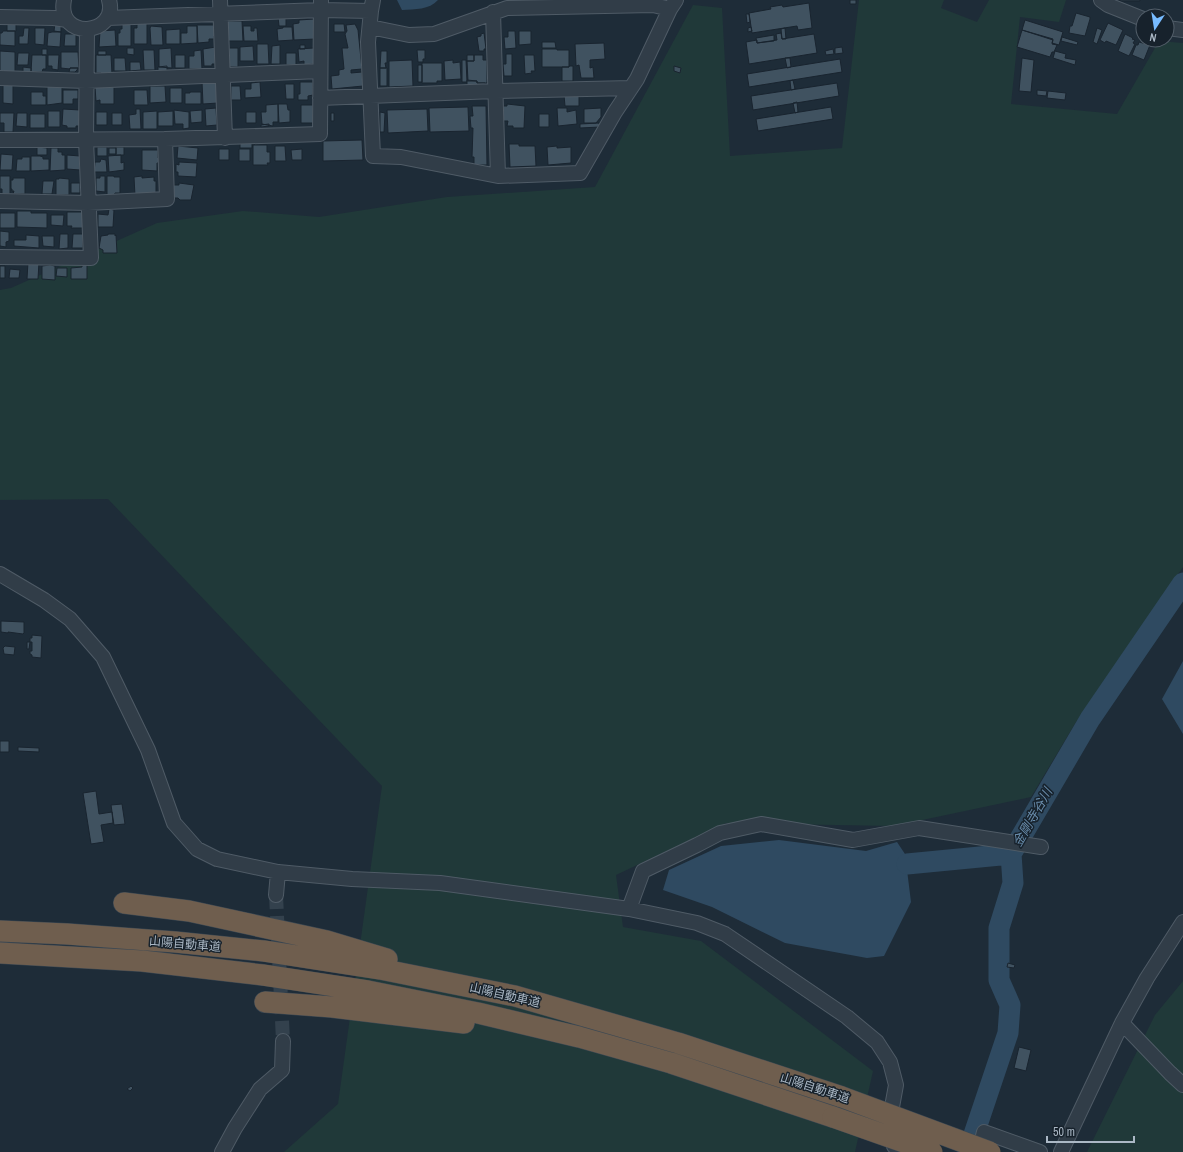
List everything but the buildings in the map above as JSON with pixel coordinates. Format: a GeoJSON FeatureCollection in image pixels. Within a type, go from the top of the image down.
{"type":"FeatureCollection","features":[{"type":"Feature","properties":{"kind":"highway"},"geometry":{"type":"LineString","coordinates":[[124,903],[189,911],[326,941],[515,996]]}},
{"type":"Feature","properties":{"kind":"highway","name":"山陽自動車道"},"geometry":{"type":"LineString","coordinates":[[0,930],[74,934],[264,951],[380,969],[515,996],[678,1043],[842,1097],[990,1152]]}},
{"type":"Feature","properties":{"kind":"highway","name":"山陽自動車道"},"geometry":{"type":"LineString","coordinates":[[0,953],[142,961],[263,975],[368,991],[486,1015],[671,1063],[932,1152]]}},
{"type":"Feature","properties":{"kind":"highway"},"geometry":{"type":"LineString","coordinates":[[265,1002],[332,1007],[501,1028],[590,1048],[671,1063]]}},
{"type":"Feature","properties":{"kind":"street"},"geometry":{"type":"LineString","coordinates":[[64,0],[64,13],[67,20],[72,25],[87,30],[102,24],[107,18],[110,11],[109,0]]}},
{"type":"Feature","properties":{"kind":"street"},"geometry":{"type":"LineString","coordinates":[[1101,0],[1108,5],[1135,16]]}},
{"type":"Feature","properties":{"kind":"street"},"geometry":{"type":"LineString","coordinates":[[107,18],[220,7],[372,5],[368,42],[373,156],[401,158],[498,176],[580,173],[615,112],[637,79],[673,4],[507,8],[434,34],[409,35],[370,26]]}},
{"type":"Feature","properties":{"kind":"street"},"geometry":{"type":"LineString","coordinates":[[0,140],[165,140],[320,134],[321,5]]}},
{"type":"Feature","properties":{"kind":"street"},"geometry":{"type":"LineString","coordinates":[[220,7],[225,138]]}},
{"type":"Feature","properties":{"kind":"street"},"geometry":{"type":"LineString","coordinates":[[493,12],[498,176]]}},
{"type":"Feature","properties":{"kind":"street"},"geometry":{"type":"LineString","coordinates":[[0,17],[54,18],[67,20]]}},
{"type":"Feature","properties":{"kind":"street"},"geometry":{"type":"LineString","coordinates":[[0,257],[91,258],[86,140],[87,30]]}},
{"type":"Feature","properties":{"kind":"street"},"geometry":{"type":"LineString","coordinates":[[0,78],[86,81],[320,71]]}},
{"type":"Feature","properties":{"kind":"street"},"geometry":{"type":"LineString","coordinates":[[320,98],[495,91],[631,88]]}},
{"type":"Feature","properties":{"kind":"street"},"geometry":{"type":"LineString","coordinates":[[0,201],[88,203],[167,199],[165,140]]}},
{"type":"Feature","properties":{"kind":"street"},"geometry":{"type":"LineString","coordinates":[[0,574],[44,600],[70,619],[102,657],[148,750],[174,823],[197,848],[216,859],[278,872],[352,879],[440,883],[629,909],[697,923],[725,934],[847,1017],[877,1042],[890,1062],[896,1085],[888,1129],[894,1146],[900,1152]]}},
{"type":"Feature","properties":{"kind":"street"},"geometry":{"type":"LineString","coordinates":[[629,909],[643,871],[720,833],[761,824],[853,840],[919,828],[1041,847]]}},
{"type":"Feature","properties":{"kind":"street"},"geometry":{"type":"LineString","coordinates":[[276,895],[278,872]]}},
{"type":"Feature","properties":{"kind":"street"},"geometry":{"type":"LineString","coordinates":[[1061,1152],[1122,1023],[1183,922]]}},
{"type":"Feature","properties":{"kind":"street"},"geometry":{"type":"LineString","coordinates":[[1122,1023],[1183,1085]]}},
{"type":"Feature","properties":{"kind":"street"},"geometry":{"type":"LineString","coordinates":[[222,1152],[234,1128],[260,1089],[282,1070],[283,1041]]}},
{"type":"Feature","properties":{"kind":"street"},"geometry":{"type":"LineString","coordinates":[[979,1152],[984,1132],[1040,1152]]}},
{"type":"Feature","properties":{"kind":"green space"},"geometry":{"type":"Polygon","coordinates":[[[859,0],[944,0],[941,8],[977,22],[989,0],[1066,0],[1059,22],[1020,17],[1011,104],[1117,114],[1155,48],[1175,48],[1175,42],[1183,43],[1183,567],[1076,722],[1031,797],[894,826],[726,823],[616,875],[623,927],[701,941],[873,1071],[855,1152],[284,1152],[338,1104],[382,786],[108,499],[0,500],[0,290],[11,288],[157,223],[243,211],[319,217],[447,197],[595,187],[693,5],[722,8],[730,156],[842,148],[859,0]]]}},
{"type":"Feature","properties":{"kind":"green space"},"geometry":{"type":"Polygon","coordinates":[[[1183,981],[1183,1152],[1087,1152],[1155,1015],[1183,981]]]}},
{"type":"Feature","properties":{"kind":"water"},"geometry":{"type":"Polygon","coordinates":[[[397,0],[438,0],[430,6],[402,10],[397,0]]]}},
{"type":"Feature","properties":{"kind":"water"},"geometry":{"type":"Polygon","coordinates":[[[1183,661],[1183,734],[1162,699],[1183,661]]]}},
{"type":"Feature","properties":{"kind":"water"},"geometry":{"type":"Polygon","coordinates":[[[779,840],[866,851],[897,842],[905,854],[911,902],[884,956],[867,958],[785,943],[712,907],[663,890],[669,870],[721,846],[779,840]]]}},
{"type":"Feature","properties":{"kind":"waterway","name":"金剛寺谷川"},"geometry":{"type":"LineString","coordinates":[[968,1152],[1008,1033],[1010,1005],[999,980],[999,928],[1013,883],[1011,854],[1090,719],[1183,583]]}},
{"type":"Feature","properties":{"kind":"waterway"},"geometry":{"type":"LineString","coordinates":[[907,864],[1011,854]]}},
{"type":"Feature","properties":{"kind":"tunnel"},"geometry":{"type":"LineString","coordinates":[[276,895],[283,1041]]}}]}
